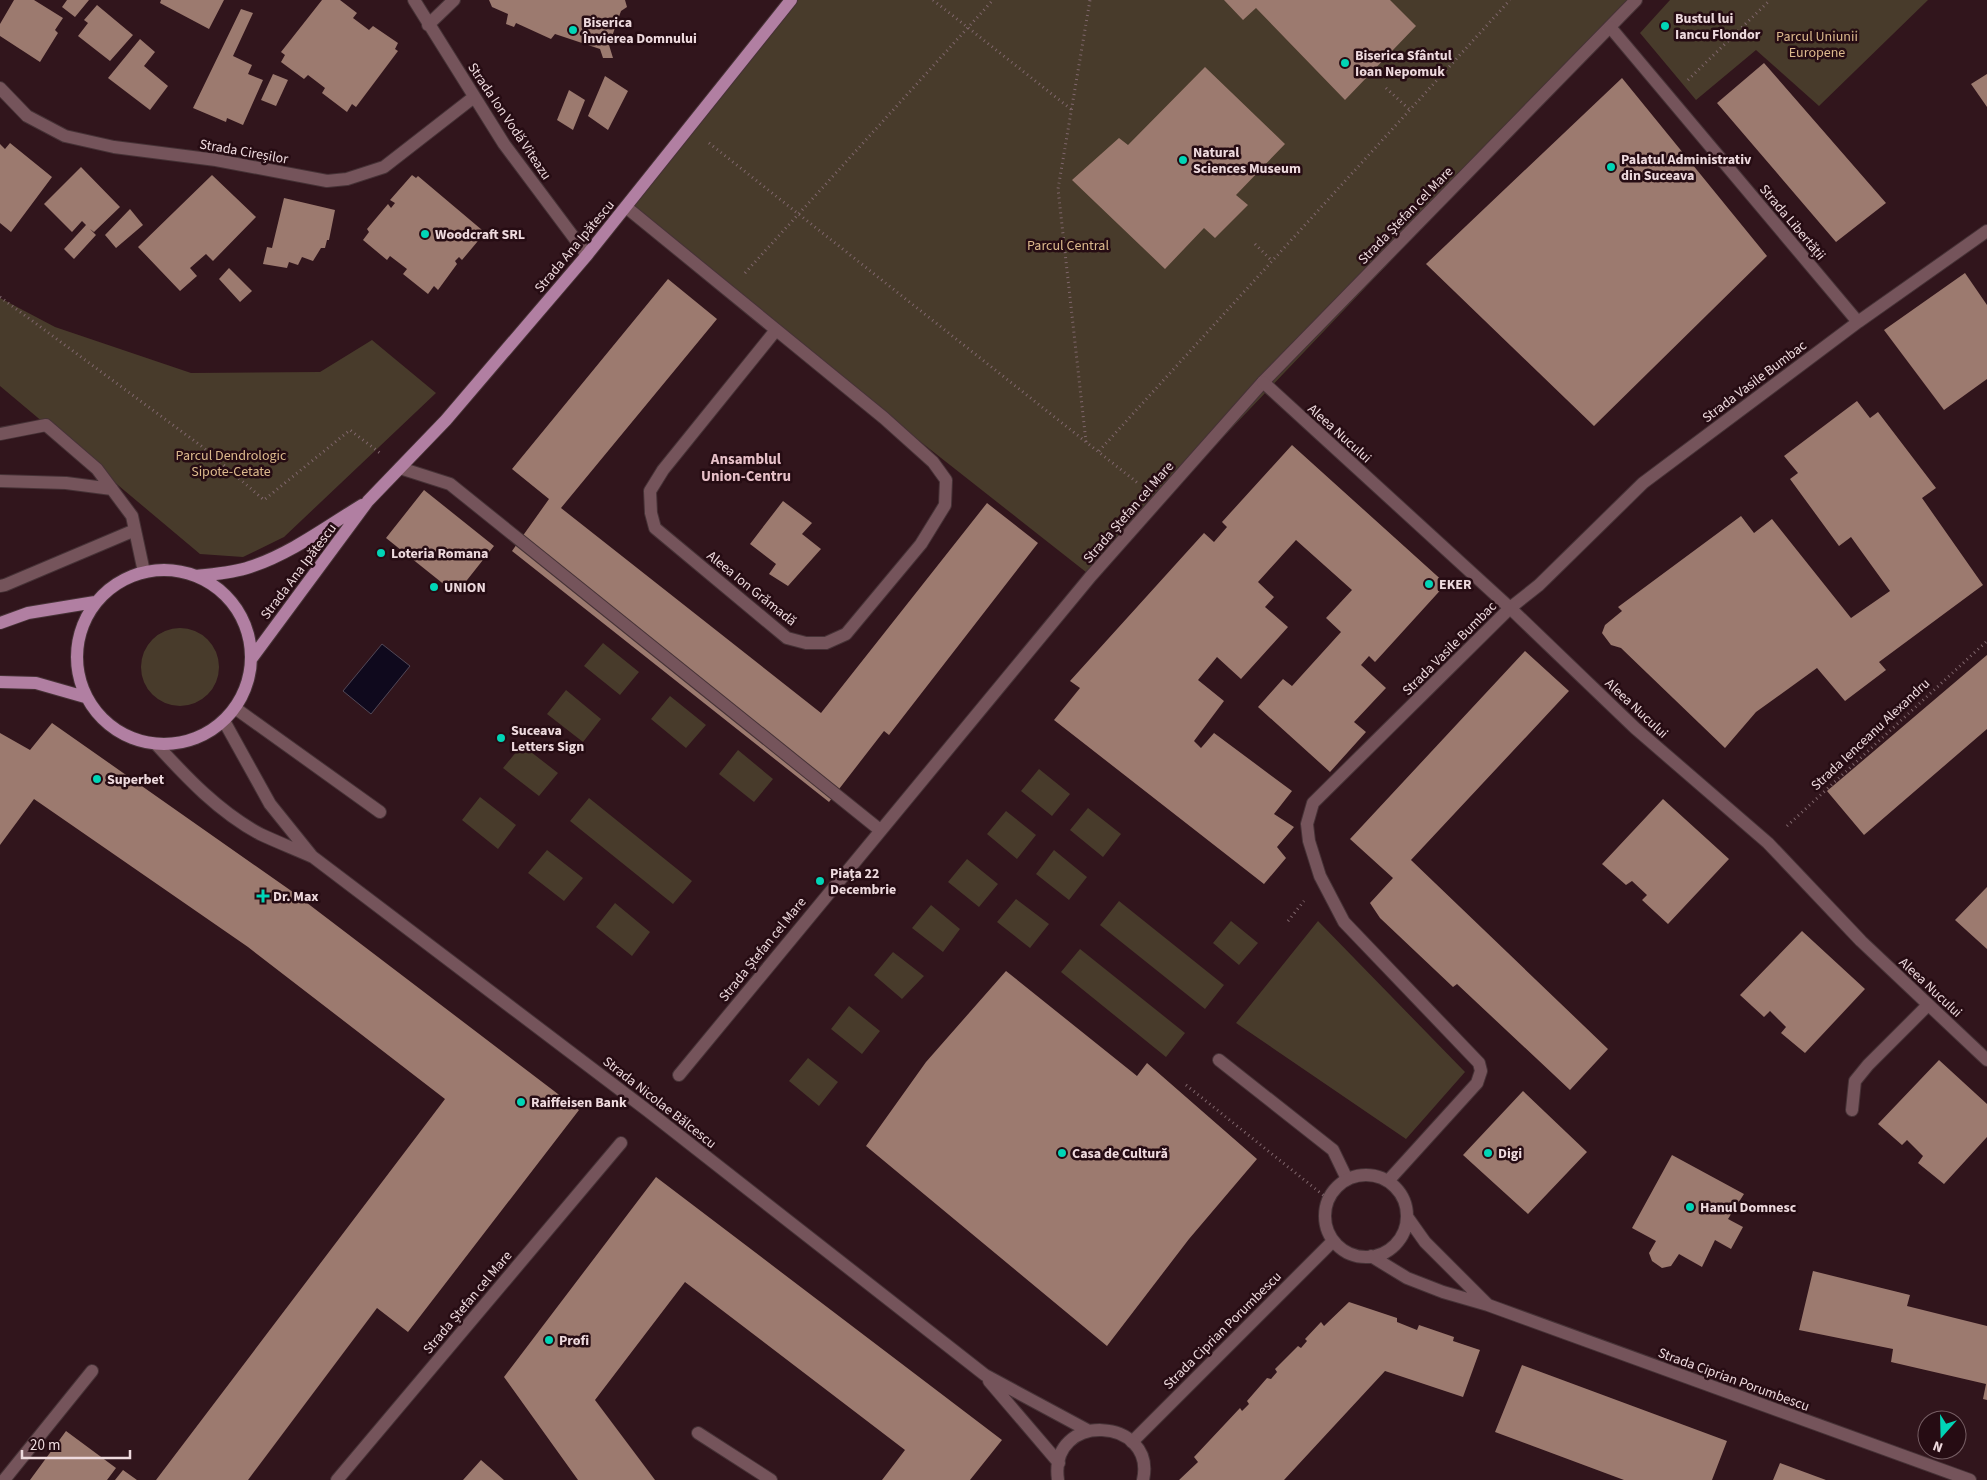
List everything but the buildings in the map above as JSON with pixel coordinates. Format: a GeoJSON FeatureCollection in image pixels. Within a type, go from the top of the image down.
{"type":"FeatureCollection","features":[{"type":"Feature","properties":{"kind":"main road","name":"Strada Ana Ipătescu"},"geometry":{"type":"LineString","coordinates":[[252,658],[368,501],[446,420],[587,255],[791,0]]}},
{"type":"Feature","properties":{"kind":"main road","name":"Strada Ana Ipătescu"},"geometry":{"type":"LineString","coordinates":[[196,576],[228,572],[266,561],[291,549],[368,501]]}},
{"type":"Feature","properties":{"kind":"main road"},"geometry":{"type":"LineString","coordinates":[[154,570],[175,570],[196,576],[219,589],[237,608],[248,632],[252,658],[250,676],[244,693],[224,721],[204,735],[181,743],[156,744],[135,740],[114,730],[98,715],[85,697],[77,674],[76,648],[82,624],[95,602],[111,586],[131,575],[154,570]]}},
{"type":"Feature","properties":{"kind":"main road"},"geometry":{"type":"LineString","coordinates":[[0,623],[28,613],[95,602]]}},
{"type":"Feature","properties":{"kind":"main road"},"geometry":{"type":"LineString","coordinates":[[0,682],[36,683],[85,697]]}},
{"type":"Feature","properties":{"kind":"street","name":"Strada Ion Vodă Viteazu"},"geometry":{"type":"LineString","coordinates":[[414,0],[504,144],[587,255]]}},
{"type":"Feature","properties":{"kind":"street"},"geometry":{"type":"LineString","coordinates":[[428,25],[454,0]]}},
{"type":"Feature","properties":{"kind":"street","name":"Strada Ștefan cel Mare"},"geometry":{"type":"LineString","coordinates":[[679,1075],[1053,621],[1263,382],[1636,0]]}},
{"type":"Feature","properties":{"kind":"street","name":"Strada Libertății"},"geometry":{"type":"LineString","coordinates":[[1610,27],[1858,322]]}},
{"type":"Feature","properties":{"kind":"street","name":"Strada Cireșilor"},"geometry":{"type":"LineString","coordinates":[[0,88],[27,116],[65,136],[114,147],[216,160],[327,181],[347,179],[384,167],[474,96]]}},
{"type":"Feature","properties":{"kind":"street","name":"Aleea Ion Grămadă"},"geometry":{"type":"LineString","coordinates":[[626,207],[729,290],[926,456],[933,462],[946,480],[945,505],[921,544],[846,634],[826,643],[806,643],[787,638],[655,528],[651,512],[650,491],[663,470],[776,330]]}},
{"type":"Feature","properties":{"kind":"street","name":"Strada Vasile Bumbac"},"geometry":{"type":"LineString","coordinates":[[1388,1181],[1477,1083],[1481,1071],[1479,1063],[1344,922],[1320,876],[1309,841],[1307,824],[1313,803],[1510,608],[1539,586],[1643,483],[1858,322],[1987,230]]}},
{"type":"Feature","properties":{"kind":"street","name":"Aleea Nucului"},"geometry":{"type":"LineString","coordinates":[[1263,382],[1510,608],[1634,728],[1768,843],[1861,941],[1987,1060]]}},
{"type":"Feature","properties":{"kind":"street"},"geometry":{"type":"LineString","coordinates":[[0,434],[46,425],[97,470],[132,516],[144,572]]}},
{"type":"Feature","properties":{"kind":"street"},"geometry":{"type":"LineString","coordinates":[[400,468],[450,484],[880,830]]}},
{"type":"Feature","properties":{"kind":"street"},"geometry":{"type":"LineString","coordinates":[[0,481],[66,483],[112,489]]}},
{"type":"Feature","properties":{"kind":"street"},"geometry":{"type":"LineString","coordinates":[[0,586],[135,530]]}},
{"type":"Feature","properties":{"kind":"street"},"geometry":{"type":"LineString","coordinates":[[235,708],[380,812]]}},
{"type":"Feature","properties":{"kind":"street","name":"Strada Nicolae Bălcescu"},"geometry":{"type":"LineString","coordinates":[[224,721],[270,804],[313,856],[648,1111],[985,1375],[1089,1430]]}},
{"type":"Feature","properties":{"kind":"street","name":"Strada Nicolae Bălcescu"},"geometry":{"type":"LineString","coordinates":[[156,744],[190,782],[225,811],[259,833],[313,856]]}},
{"type":"Feature","properties":{"kind":"street"},"geometry":{"type":"LineString","coordinates":[[1852,1110],[1855,1081],[1868,1065],[1928,1005]]}},
{"type":"Feature","properties":{"kind":"street"},"geometry":{"type":"LineString","coordinates":[[1219,1060],[1333,1150],[1347,1179]]}},
{"type":"Feature","properties":{"kind":"street","name":"Strada Ștefan cel Mare"},"geometry":{"type":"LineString","coordinates":[[337,1480],[620,1143]]}},
{"type":"Feature","properties":{"kind":"street"},"geometry":{"type":"LineString","coordinates":[[1361,1174],[1375,1175],[1388,1181],[1406,1203],[1408,1218],[1404,1232],[1396,1244],[1385,1253],[1357,1256],[1344,1250],[1333,1241],[1326,1227],[1324,1213],[1328,1199],[1336,1188],[1347,1179],[1361,1174]]}},
{"type":"Feature","properties":{"kind":"street","name":"Strada Ciprian Porumbescu"},"geometry":{"type":"LineString","coordinates":[[1408,1218],[1425,1242],[1488,1306]]}},
{"type":"Feature","properties":{"kind":"street","name":"Strada Ciprian Porumbescu"},"geometry":{"type":"LineString","coordinates":[[1132,1442],[1333,1241]]}},
{"type":"Feature","properties":{"kind":"street","name":"Strada Ciprian Porumbescu"},"geometry":{"type":"LineString","coordinates":[[1371,1256],[1407,1278],[1443,1292],[1488,1306],[1970,1480]]}},
{"type":"Feature","properties":{"kind":"street"},"geometry":{"type":"LineString","coordinates":[[4,1480],[92,1371]]}},
{"type":"Feature","properties":{"kind":"street","name":"Strada Nicolae Bălcescu"},"geometry":{"type":"LineString","coordinates":[[985,1375],[1059,1463]]}},
{"type":"Feature","properties":{"kind":"street"},"geometry":{"type":"LineString","coordinates":[[1058,1480],[1062,1452],[1069,1442],[1089,1430],[1100,1428],[1112,1430],[1132,1442],[1144,1463],[1143,1480]]}},
{"type":"Feature","properties":{"kind":"street"},"geometry":{"type":"LineString","coordinates":[[698,1433],[771,1480]]}},
{"type":"Feature","properties":{"kind":"path"},"geometry":{"type":"LineString","coordinates":[[933,0],[1072,110]]}},
{"type":"Feature","properties":{"kind":"path"},"geometry":{"type":"LineString","coordinates":[[729,290],[993,0]]}},
{"type":"Feature","properties":{"kind":"path"},"geometry":{"type":"LineString","coordinates":[[1086,442],[1058,189],[1090,0]]}},
{"type":"Feature","properties":{"kind":"path"},"geometry":{"type":"LineString","coordinates":[[1098,451],[1510,0]]}},
{"type":"Feature","properties":{"kind":"path"},"geometry":{"type":"LineString","coordinates":[[1670,98],[1770,0]]}},
{"type":"Feature","properties":{"kind":"path"},"geometry":{"type":"LineString","coordinates":[[1386,88],[1410,110]]}},
{"type":"Feature","properties":{"kind":"path"},"geometry":{"type":"LineString","coordinates":[[689,127],[1159,499]]}},
{"type":"Feature","properties":{"kind":"path"},"geometry":{"type":"LineString","coordinates":[[1255,244],[1272,261]]}},
{"type":"Feature","properties":{"kind":"path"},"geometry":{"type":"LineString","coordinates":[[0,298],[204,448],[264,500],[350,430],[400,468]]}},
{"type":"Feature","properties":{"kind":"path","name":"Strada Ienceanu Alexandru"},"geometry":{"type":"LineString","coordinates":[[1768,843],[1987,641]]}},
{"type":"Feature","properties":{"kind":"path"},"geometry":{"type":"LineString","coordinates":[[1186,1086],[1328,1199]]}},
{"type":"Feature","properties":{"kind":"green space","name":"Parcul Central"},"geometry":{"type":"Polygon","coordinates":[[[791,0],[1639,0],[1091,576],[729,291],[626,207],[791,0]]]}},
{"type":"Feature","properties":{"kind":"green space","name":"Parcul Uniunii Europene"},"geometry":{"type":"Polygon","coordinates":[[[1670,0],[1928,0],[1819,106],[1756,50],[1696,100],[1640,33],[1670,0]]]}},
{"type":"Feature","properties":{"kind":"green space","name":"Parcul Dendrologic Sipote-Cetate"},"geometry":{"type":"Polygon","coordinates":[[[0,298],[55,327],[191,373],[320,372],[372,340],[436,393],[284,537],[243,557],[200,554],[0,386],[0,298]]]}},
{"type":"Feature","properties":{"kind":"green space"},"geometry":{"type":"Polygon","coordinates":[[[180,628],[195,631],[208,639],[216,652],[219,667],[216,682],[208,695],[195,703],[180,706],[165,703],[152,695],[144,682],[141,667],[144,652],[152,639],[165,631],[180,628]]]}},
{"type":"Feature","properties":{"kind":"green space"},"geometry":{"type":"Polygon","coordinates":[[[603,643],[639,672],[620,695],[584,666],[603,643]]]}},
{"type":"Feature","properties":{"kind":"green space"},"geometry":{"type":"Polygon","coordinates":[[[566,690],[601,719],[583,742],[547,714],[566,690]]]}},
{"type":"Feature","properties":{"kind":"green space"},"geometry":{"type":"Polygon","coordinates":[[[670,696],[706,725],[686,748],[651,719],[670,696]]]}},
{"type":"Feature","properties":{"kind":"green space"},"geometry":{"type":"Polygon","coordinates":[[[522,745],[558,773],[539,796],[503,768],[522,745]]]}},
{"type":"Feature","properties":{"kind":"green space"},"geometry":{"type":"Polygon","coordinates":[[[738,750],[773,779],[754,802],[719,774],[738,750]]]}},
{"type":"Feature","properties":{"kind":"green space"},"geometry":{"type":"Polygon","coordinates":[[[1039,769],[1070,794],[1052,816],[1021,791],[1039,769]]]}},
{"type":"Feature","properties":{"kind":"green space"},"geometry":{"type":"Polygon","coordinates":[[[480,797],[516,825],[498,849],[462,820],[480,797]]]}},
{"type":"Feature","properties":{"kind":"green space"},"geometry":{"type":"Polygon","coordinates":[[[589,798],[692,881],[673,904],[570,821],[589,798]]]}},
{"type":"Feature","properties":{"kind":"green space"},"geometry":{"type":"Polygon","coordinates":[[[1088,808],[1121,834],[1103,857],[1070,830],[1088,808]]]}},
{"type":"Feature","properties":{"kind":"green space"},"geometry":{"type":"Polygon","coordinates":[[[1006,811],[1036,835],[1017,859],[987,834],[1006,811]]]}},
{"type":"Feature","properties":{"kind":"green space"},"geometry":{"type":"Polygon","coordinates":[[[547,850],[583,878],[564,901],[528,873],[547,850]]]}},
{"type":"Feature","properties":{"kind":"green space"},"geometry":{"type":"Polygon","coordinates":[[[1054,850],[1087,877],[1069,900],[1036,874],[1054,850]]]}},
{"type":"Feature","properties":{"kind":"green space"},"geometry":{"type":"Polygon","coordinates":[[[967,859],[998,884],[979,907],[948,882],[967,859]]]}},
{"type":"Feature","properties":{"kind":"green space"},"geometry":{"type":"Polygon","coordinates":[[[1016,899],[1049,924],[1030,948],[997,922],[1016,899]]]}},
{"type":"Feature","properties":{"kind":"green space"},"geometry":{"type":"Polygon","coordinates":[[[1119,901],[1224,985],[1205,1009],[1100,925],[1119,901]]]}},
{"type":"Feature","properties":{"kind":"green space"},"geometry":{"type":"Polygon","coordinates":[[[615,903],[650,932],[632,956],[596,927],[615,903]]]}},
{"type":"Feature","properties":{"kind":"green space"},"geometry":{"type":"Polygon","coordinates":[[[931,905],[960,929],[943,952],[912,928],[931,905]]]}},
{"type":"Feature","properties":{"kind":"green space"},"geometry":{"type":"Polygon","coordinates":[[[1231,921],[1258,943],[1239,965],[1213,943],[1231,921]]]}},
{"type":"Feature","properties":{"kind":"green space"},"geometry":{"type":"Polygon","coordinates":[[[1318,921],[1465,1072],[1406,1139],[1236,1023],[1318,921]]]}},
{"type":"Feature","properties":{"kind":"green space"},"geometry":{"type":"Polygon","coordinates":[[[1080,949],[1185,1033],[1166,1057],[1061,972],[1080,949]]]}},
{"type":"Feature","properties":{"kind":"green space"},"geometry":{"type":"Polygon","coordinates":[[[893,952],[924,976],[902,999],[874,975],[893,952]]]}},
{"type":"Feature","properties":{"kind":"green space"},"geometry":{"type":"Polygon","coordinates":[[[849,1006],[880,1031],[862,1054],[831,1029],[849,1006]]]}},
{"type":"Feature","properties":{"kind":"green space"},"geometry":{"type":"Polygon","coordinates":[[[808,1058],[838,1082],[819,1106],[789,1081],[808,1058]]]}},
{"type":"Feature","properties":{"kind":"shaded area"},"geometry":{"type":"Polygon","coordinates":[[[382,644],[410,666],[371,714],[343,691],[382,644]]]}},
{"type":"Feature","properties":{"kind":"place","name":"Bustul lui Iancu Flondor"},"geometry":{"type":"Point","coordinates":[1665,26]}},
{"type":"Feature","properties":{"kind":"place","name":"Biserica Învierea Domnului"},"geometry":{"type":"Point","coordinates":[573,30]}},
{"type":"Feature","properties":{"kind":"place","name":"Biserica Sfântul Ioan Nepomuk"},"geometry":{"type":"Point","coordinates":[1345,63]}},
{"type":"Feature","properties":{"kind":"place","name":"Natural Sciences Museum"},"geometry":{"type":"Point","coordinates":[1183,160]}},
{"type":"Feature","properties":{"kind":"place","name":"Palatul Administrativ din Suceava"},"geometry":{"type":"Point","coordinates":[1611,167]}},
{"type":"Feature","properties":{"kind":"place","name":"Woodcraft SRL"},"geometry":{"type":"Point","coordinates":[425,234]}},
{"type":"Feature","properties":{"kind":"place","name":"Loteria Romana"},"geometry":{"type":"Point","coordinates":[381,553]}},
{"type":"Feature","properties":{"kind":"place","name":"EKER"},"geometry":{"type":"Point","coordinates":[1429,584]}},
{"type":"Feature","properties":{"kind":"place","name":"UNION"},"geometry":{"type":"Point","coordinates":[434,587]}},
{"type":"Feature","properties":{"kind":"place","name":"Suceava Letters Sign"},"geometry":{"type":"Point","coordinates":[501,738]}},
{"type":"Feature","properties":{"kind":"place","name":"Superbet"},"geometry":{"type":"Point","coordinates":[97,779]}},
{"type":"Feature","properties":{"kind":"place","name":"Piața 22 Decembrie"},"geometry":{"type":"Point","coordinates":[820,881]}},
{"type":"Feature","properties":{"kind":"place","name":"Dr. Max"},"geometry":{"type":"Point","coordinates":[263,896]}},
{"type":"Feature","properties":{"kind":"place","name":"Raiffeisen Bank"},"geometry":{"type":"Point","coordinates":[521,1102]}},
{"type":"Feature","properties":{"kind":"place","name":"Casa de Cultură"},"geometry":{"type":"Point","coordinates":[1062,1153]}},
{"type":"Feature","properties":{"kind":"place","name":"Digi"},"geometry":{"type":"Point","coordinates":[1488,1153]}},
{"type":"Feature","properties":{"kind":"place","name":"Hanul Domnesc"},"geometry":{"type":"Point","coordinates":[1690,1207]}},
{"type":"Feature","properties":{"kind":"place","name":"Profi"},"geometry":{"type":"Point","coordinates":[549,1340]}},
{"type":"Feature","properties":{"kind":"district","name":"Ansamblul Union-Centru"},"geometry":{"type":"Point","coordinates":[746,468]}}]}
